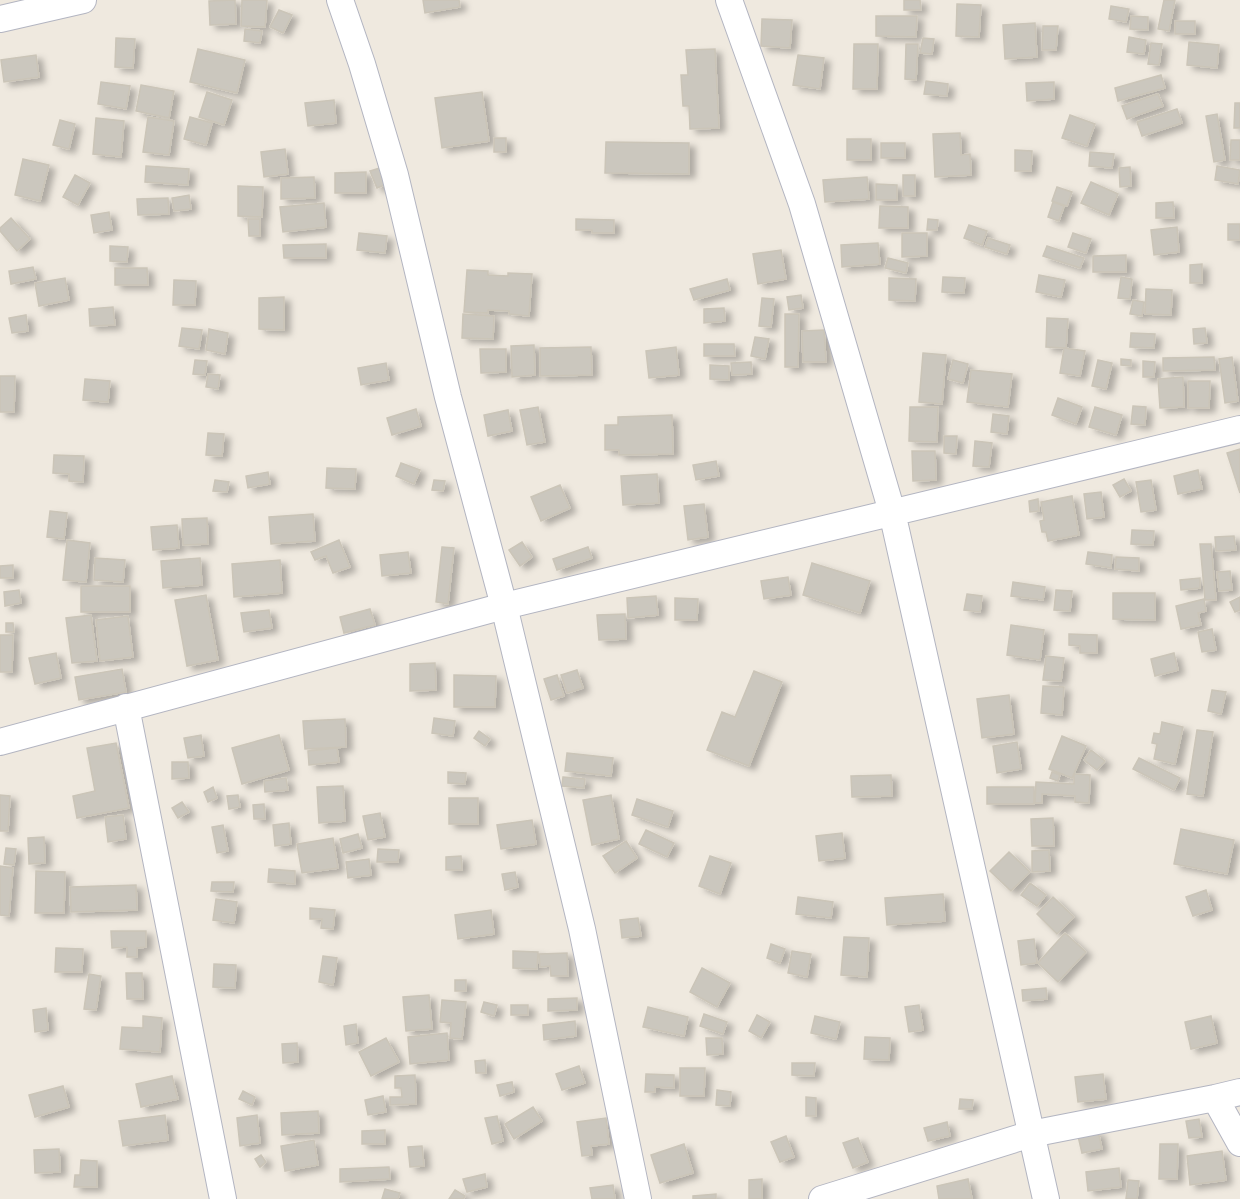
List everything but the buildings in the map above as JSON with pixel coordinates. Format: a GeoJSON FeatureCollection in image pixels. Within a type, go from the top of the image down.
{"type":"FeatureCollection","features":[{"type":"Feature","properties":{"kind":"street"},"geometry":{"type":"LineString","coordinates":[[0,19],[83,0]]}},
{"type":"Feature","properties":{"kind":"street"},"geometry":{"type":"LineString","coordinates":[[340,0],[395,175],[448,397],[504,606],[582,929],[638,1199]]}},
{"type":"Feature","properties":{"kind":"street"},"geometry":{"type":"LineString","coordinates":[[729,0],[802,204],[892,512],[1046,1199]]}},
{"type":"Feature","properties":{"kind":"street"},"geometry":{"type":"LineString","coordinates":[[0,742],[504,606],[1240,429]]}},
{"type":"Feature","properties":{"kind":"street"},"geometry":{"type":"LineString","coordinates":[[126,707],[223,1199]]}},
{"type":"Feature","properties":{"kind":"street"},"geometry":{"type":"LineString","coordinates":[[822,1199],[1031,1134],[1240,1092]]}},
{"type":"Feature","properties":{"kind":"street"},"geometry":{"type":"LineString","coordinates":[[1215,1098],[1240,1143]]}}]}
